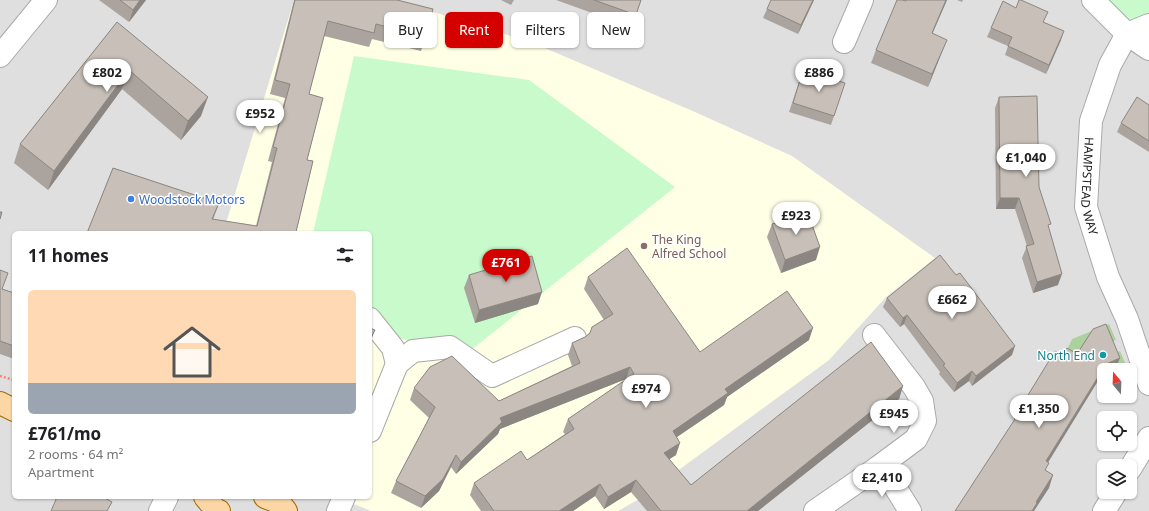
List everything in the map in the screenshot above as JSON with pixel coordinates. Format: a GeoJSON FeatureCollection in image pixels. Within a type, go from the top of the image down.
{"type":"FeatureCollection","features":[{"type":"Feature","properties":{"kind":"main road"},"geometry":{"type":"LineString","coordinates":[[0,403],[12,409]]}},
{"type":"Feature","properties":{"kind":"main road"},"geometry":{"type":"LineString","coordinates":[[207,499],[216,510],[219,511]]}},
{"type":"Feature","properties":{"kind":"main road"},"geometry":{"type":"LineString","coordinates":[[270,499],[280,503],[286,511]]}},
{"type":"Feature","properties":{"kind":"street"},"geometry":{"type":"LineString","coordinates":[[0,56],[46,0]]}},
{"type":"Feature","properties":{"kind":"street"},"geometry":{"type":"LineString","coordinates":[[844,42],[862,0]]}},
{"type":"Feature","properties":{"kind":"street"},"geometry":{"type":"LineString","coordinates":[[1093,0],[1127,34],[1149,49]]}},
{"type":"Feature","properties":{"kind":"street"},"geometry":{"type":"LineString","coordinates":[[1127,34],[1149,25]]}},
{"type":"Feature","properties":{"kind":"street","name":"HAMPSTEAD WAY"},"geometry":{"type":"LineString","coordinates":[[1127,34],[1110,65],[1091,121],[1086,207],[1108,276],[1127,319],[1149,384]]}},
{"type":"Feature","properties":{"kind":"street"},"geometry":{"type":"LineString","coordinates":[[372,322],[392,348],[397,364]]}},
{"type":"Feature","properties":{"kind":"street"},"geometry":{"type":"LineString","coordinates":[[815,511],[916,439],[925,421],[922,401],[914,387],[874,335]]}},
{"type":"Feature","properties":{"kind":"street"},"geometry":{"type":"LineString","coordinates":[[372,426],[397,364],[414,351],[450,347],[492,376],[575,338]]}},
{"type":"Feature","properties":{"kind":"street"},"geometry":{"type":"LineString","coordinates":[[1136,459],[1149,438]]}},
{"type":"Feature","properties":{"kind":"street"},"geometry":{"type":"LineString","coordinates":[[877,468],[892,482],[910,511]]}},
{"type":"Feature","properties":{"kind":"street"},"geometry":{"type":"LineString","coordinates":[[160,511],[166,499]]}},
{"type":"Feature","properties":{"kind":"street"},"geometry":{"type":"LineString","coordinates":[[338,511],[343,499]]}},
{"type":"Feature","properties":{"kind":"street"},"geometry":{"type":"LineString","coordinates":[[1104,511],[1112,499]]}},
{"type":"Feature","properties":{"kind":"path"},"geometry":{"type":"LineString","coordinates":[[0,376],[12,379]]}},
{"type":"Feature","properties":{"kind":"shaded area"},"geometry":{"type":"Polygon","coordinates":[[[0,0],[1093,0],[1149,25],[1149,511],[0,511],[0,0]]]}},
{"type":"Feature","properties":{"kind":"shaded area","name":"The King Alfred School"},"geometry":{"type":"Polygon","coordinates":[[[294,0],[395,0],[434,12],[384,12],[384,48],[437,48],[437,13],[445,16],[445,48],[503,48],[503,34],[511,36],[511,48],[545,48],[695,112],[792,156],[935,258],[886,297],[829,360],[639,499],[618,511],[371,511],[341,499],[372,499],[372,231],[224,231],[294,0]]]}},
{"type":"Feature","properties":{"kind":"green space"},"geometry":{"type":"Polygon","coordinates":[[[1093,0],[1149,0],[1149,25],[1127,34],[1093,0]]]}},
{"type":"Feature","properties":{"kind":"green space"},"geometry":{"type":"Polygon","coordinates":[[[354,56],[529,80],[675,187],[465,355],[372,330],[372,231],[313,231],[354,56]]]}},
{"type":"Feature","properties":{"kind":"green space"},"geometry":{"type":"Polygon","coordinates":[[[1109,324],[1116,340],[1104,345],[1101,337],[1103,363],[1097,363],[1097,375],[1065,354],[1072,339],[1109,324]]]}},
{"type":"Feature","properties":{"kind":"green space"},"geometry":{"type":"Polygon","coordinates":[[[1120,351],[1125,363],[1111,363],[1108,356],[1120,351]]]}},
{"type":"Feature","properties":{"kind":"building"},"geometry":{"type":"Polygon","coordinates":[[[120,0],[140,0],[133,10],[120,0]]]}},
{"type":"Feature","properties":{"kind":"building"},"geometry":{"type":"Polygon","coordinates":[[[295,0],[397,0],[433,9],[432,12],[384,12],[384,26],[376,24],[374,33],[328,21],[309,94],[323,98],[307,160],[313,161],[296,231],[88,231],[113,168],[219,203],[212,219],[257,226],[277,148],[273,147],[290,84],[275,80],[295,0]]]}},
{"type":"Feature","properties":{"kind":"building"},"geometry":{"type":"Polygon","coordinates":[[[594,0],[641,0],[637,12],[628,12],[594,0]]]}},
{"type":"Feature","properties":{"kind":"building"},"geometry":{"type":"Polygon","coordinates":[[[771,0],[813,0],[801,25],[767,9],[771,0]]]}},
{"type":"Feature","properties":{"kind":"building"},"geometry":{"type":"Polygon","coordinates":[[[897,0],[946,0],[932,33],[947,40],[932,74],[876,50],[897,0]]]}},
{"type":"Feature","properties":{"kind":"building"},"geometry":{"type":"Polygon","coordinates":[[[1019,0],[1048,12],[1043,22],[1064,31],[1049,65],[1008,46],[1012,37],[991,28],[1003,1],[1016,8],[1019,0]]]}},
{"type":"Feature","properties":{"kind":"building"},"geometry":{"type":"Polygon","coordinates":[[[117,22],[208,97],[188,121],[129,70],[54,171],[20,144],[117,22]]]}},
{"type":"Feature","properties":{"kind":"building"},"geometry":{"type":"Polygon","coordinates":[[[803,70],[845,83],[834,116],[793,103],[803,70]]]}},
{"type":"Feature","properties":{"kind":"building"},"geometry":{"type":"Polygon","coordinates":[[[1037,96],[1039,187],[1051,224],[1048,225],[1062,274],[1037,282],[1026,246],[1034,244],[1019,198],[1000,198],[999,97],[1037,96]]]}},
{"type":"Feature","properties":{"kind":"building"},"geometry":{"type":"Polygon","coordinates":[[[1137,97],[1149,105],[1149,141],[1121,123],[1137,97]]]}},
{"type":"Feature","properties":{"kind":"building"},"geometry":{"type":"Polygon","coordinates":[[[807,211],[820,247],[785,260],[772,224],[807,211]]]}},
{"type":"Feature","properties":{"kind":"building"},"geometry":{"type":"Polygon","coordinates":[[[627,248],[700,352],[787,291],[813,328],[725,389],[728,393],[673,431],[680,443],[664,453],[691,485],[871,342],[903,386],[747,511],[661,511],[636,480],[608,497],[600,484],[559,511],[494,511],[474,483],[521,451],[527,460],[574,429],[568,419],[634,374],[630,367],[500,418],[502,422],[461,462],[456,455],[443,479],[425,496],[396,481],[435,407],[414,388],[430,367],[452,356],[499,401],[580,363],[572,343],[585,337],[590,333],[592,327],[613,314],[588,277],[627,248]]]}},
{"type":"Feature","properties":{"kind":"building"},"geometry":{"type":"Polygon","coordinates":[[[940,255],[956,275],[960,273],[1015,346],[976,376],[972,371],[957,383],[943,365],[945,364],[907,315],[903,318],[887,298],[940,255]]]}},
{"type":"Feature","properties":{"kind":"building"},"geometry":{"type":"Polygon","coordinates":[[[532,256],[542,292],[479,310],[469,275],[532,256]]]}},
{"type":"Feature","properties":{"kind":"building"},"geometry":{"type":"Polygon","coordinates":[[[0,270],[8,273],[2,289],[12,292],[12,345],[0,341],[0,270]]]}},
{"type":"Feature","properties":{"kind":"building"},"geometry":{"type":"Polygon","coordinates":[[[1106,324],[1120,358],[1108,363],[1097,363],[1097,379],[1046,461],[1049,463],[1045,470],[1053,475],[1032,511],[955,511],[1015,419],[1014,418],[1055,351],[1062,355],[1067,348],[1077,354],[1093,329],[1106,324]]]}},
{"type":"Feature","properties":{"kind":"building"},"geometry":{"type":"Polygon","coordinates":[[[56,499],[107,499],[112,502],[107,511],[51,511],[56,499]]]}},
{"type":"Feature","properties":{"kind":"place","name":"Woodstock Motors"},"geometry":{"type":"Point","coordinates":[131,199]}},
{"type":"Feature","properties":{"kind":"place","name":"The King Alfred School"},"geometry":{"type":"Point","coordinates":[644,246]}},
{"type":"Feature","properties":{"kind":"place","name":"North End"},"geometry":{"type":"Point","coordinates":[1103,355]}}]}
